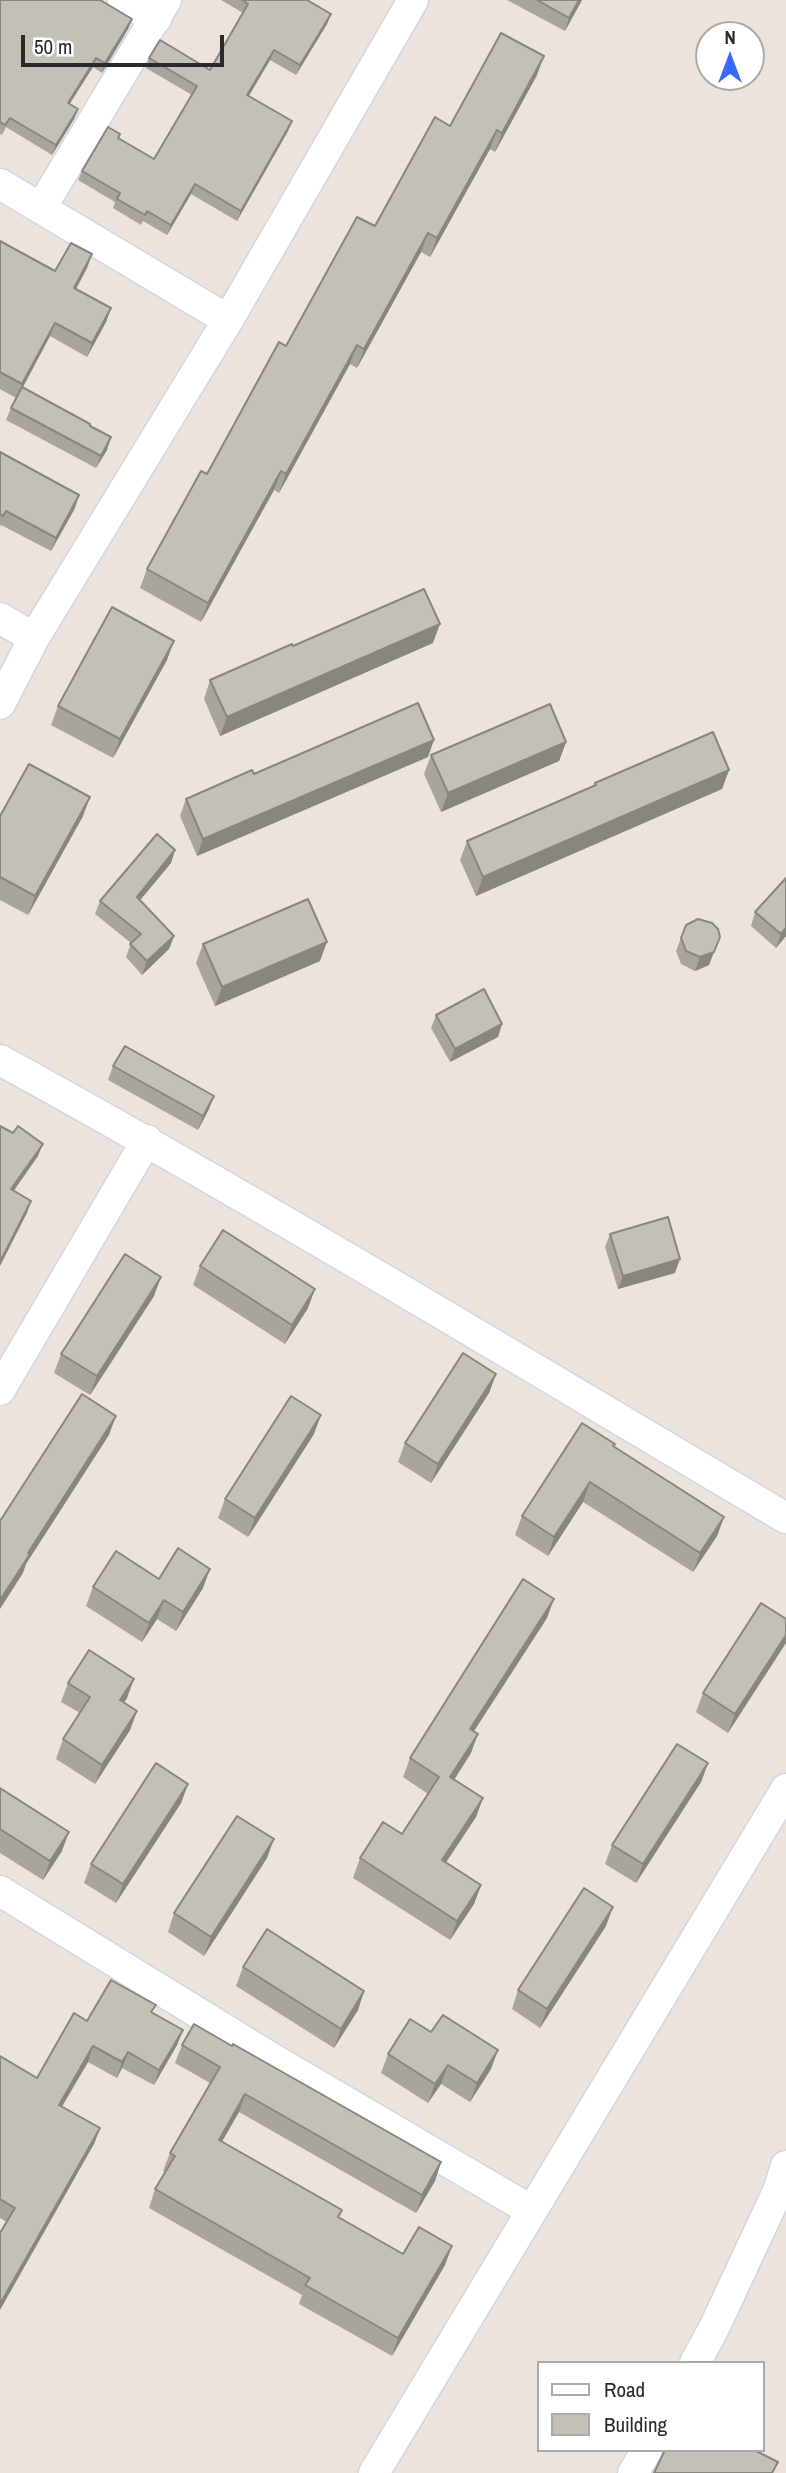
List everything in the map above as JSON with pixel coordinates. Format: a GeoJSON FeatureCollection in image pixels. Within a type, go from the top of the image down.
{"type":"FeatureCollection","features":[{"type":"Feature","properties":{"kind":"street"},"geometry":{"type":"LineString","coordinates":[[41,208],[161,10],[123,0]]}},
{"type":"Feature","properties":{"kind":"street"},"geometry":{"type":"LineString","coordinates":[[0,704],[34,638],[228,320],[413,0]]}},
{"type":"Feature","properties":{"kind":"street"},"geometry":{"type":"LineString","coordinates":[[0,184],[228,320]]}},
{"type":"Feature","properties":{"kind":"street"},"geometry":{"type":"LineString","coordinates":[[0,618],[34,638]]}},
{"type":"Feature","properties":{"kind":"street"},"geometry":{"type":"LineString","coordinates":[[0,1060],[147,1140],[353,1259],[786,1518]]}},
{"type":"Feature","properties":{"kind":"street"},"geometry":{"type":"LineString","coordinates":[[0,1390],[147,1140]]}},
{"type":"Feature","properties":{"kind":"street"},"geometry":{"type":"LineString","coordinates":[[374,2473],[786,1789]]}},
{"type":"Feature","properties":{"kind":"street"},"geometry":{"type":"LineString","coordinates":[[0,1891],[273,2059],[532,2211]]}},
{"type":"Feature","properties":{"kind":"street"},"geometry":{"type":"LineString","coordinates":[[696,2361],[778,2191],[786,2166]]}},
{"type":"Feature","properties":{"kind":"street"},"geometry":{"type":"LineString","coordinates":[[633,2473],[646,2452]]}},
{"type":"Feature","properties":{"kind":"building"},"geometry":{"type":"Polygon","coordinates":[[[0,0],[100,0],[132,19],[105,63],[96,58],[68,103],[78,109],[56,145],[10,118],[5,125],[0,122],[0,0]]]}},
{"type":"Feature","properties":{"kind":"building"},"geometry":{"type":"Polygon","coordinates":[[[242,0],[307,0],[331,14],[300,65],[274,50],[247,95],[292,121],[241,211],[195,184],[171,225],[147,211],[145,215],[117,199],[120,193],[82,171],[108,127],[120,134],[118,138],[154,159],[197,86],[149,58],[160,40],[210,70],[248,4],[242,0]]]}},
{"type":"Feature","properties":{"kind":"building"},"geometry":{"type":"Polygon","coordinates":[[[537,0],[579,0],[569,18],[537,0]]]}},
{"type":"Feature","properties":{"kind":"building"},"geometry":{"type":"Polygon","coordinates":[[[501,33],[544,56],[502,133],[497,130],[437,238],[428,233],[364,349],[357,345],[286,474],[281,471],[208,603],[147,569],[201,471],[207,474],[279,342],[286,346],[357,217],[375,226],[435,117],[450,126],[501,33]]]}},
{"type":"Feature","properties":{"kind":"building"},"geometry":{"type":"Polygon","coordinates":[[[0,241],[55,271],[71,243],[92,254],[74,288],[111,308],[92,343],[55,323],[22,384],[0,372],[0,241]]]}},
{"type":"Feature","properties":{"kind":"building"},"geometry":{"type":"Polygon","coordinates":[[[22,387],[111,437],[101,456],[11,408],[22,387]]]}},
{"type":"Feature","properties":{"kind":"building"},"geometry":{"type":"Polygon","coordinates":[[[0,452],[79,495],[56,538],[6,511],[3,516],[0,514],[0,452]]]}},
{"type":"Feature","properties":{"kind":"building"},"geometry":{"type":"Polygon","coordinates":[[[424,589],[440,624],[227,717],[210,680],[424,589]]]}},
{"type":"Feature","properties":{"kind":"building"},"geometry":{"type":"Polygon","coordinates":[[[112,607],[174,641],[120,739],[58,706],[112,607]]]}},
{"type":"Feature","properties":{"kind":"building"},"geometry":{"type":"Polygon","coordinates":[[[418,703],[434,740],[203,839],[186,799],[252,770],[254,774],[418,703]]]}},
{"type":"Feature","properties":{"kind":"building"},"geometry":{"type":"Polygon","coordinates":[[[550,704],[566,742],[448,793],[431,755],[550,704]]]}},
{"type":"Feature","properties":{"kind":"building"},"geometry":{"type":"Polygon","coordinates":[[[713,732],[729,770],[483,877],[467,841],[713,732]]]}},
{"type":"Feature","properties":{"kind":"building"},"geometry":{"type":"Polygon","coordinates":[[[29,764],[90,797],[35,896],[0,877],[0,816],[29,764]]]}},
{"type":"Feature","properties":{"kind":"building"},"geometry":{"type":"Polygon","coordinates":[[[157,834],[175,850],[137,897],[174,936],[147,961],[130,944],[141,934],[100,901],[157,834]]]}},
{"type":"Feature","properties":{"kind":"building"},"geometry":{"type":"Polygon","coordinates":[[[786,878],[786,928],[781,934],[755,912],[786,878]]]}},
{"type":"Feature","properties":{"kind":"building"},"geometry":{"type":"Polygon","coordinates":[[[308,899],[327,942],[222,987],[203,944],[308,899]]]}},
{"type":"Feature","properties":{"kind":"building"},"geometry":{"type":"Polygon","coordinates":[[[698,919],[712,923],[718,929],[720,937],[714,952],[700,957],[686,951],[681,938],[686,925],[698,919]]]}},
{"type":"Feature","properties":{"kind":"building"},"geometry":{"type":"Polygon","coordinates":[[[484,989],[502,1024],[455,1049],[436,1015],[484,989]]]}},
{"type":"Feature","properties":{"kind":"building"},"geometry":{"type":"Polygon","coordinates":[[[125,1046],[214,1096],[203,1116],[113,1066],[125,1046]]]}},
{"type":"Feature","properties":{"kind":"building"},"geometry":{"type":"Polygon","coordinates":[[[0,1126],[13,1133],[18,1126],[43,1144],[11,1189],[31,1201],[0,1262],[0,1126]]]}},
{"type":"Feature","properties":{"kind":"building"},"geometry":{"type":"Polygon","coordinates":[[[668,1217],[680,1259],[623,1276],[610,1234],[668,1217]]]}},
{"type":"Feature","properties":{"kind":"building"},"geometry":{"type":"Polygon","coordinates":[[[223,1230],[315,1289],[292,1325],[200,1266],[223,1230]]]}},
{"type":"Feature","properties":{"kind":"building"},"geometry":{"type":"Polygon","coordinates":[[[125,1254],[161,1277],[97,1376],[61,1354],[125,1254]]]}},
{"type":"Feature","properties":{"kind":"building"},"geometry":{"type":"Polygon","coordinates":[[[463,1353],[496,1374],[438,1464],[405,1443],[463,1353]]]}},
{"type":"Feature","properties":{"kind":"building"},"geometry":{"type":"Polygon","coordinates":[[[82,1394],[116,1416],[0,1600],[0,1521],[82,1394]]]}},
{"type":"Feature","properties":{"kind":"building"},"geometry":{"type":"Polygon","coordinates":[[[291,1396],[321,1415],[255,1518],[225,1499],[291,1396]]]}},
{"type":"Feature","properties":{"kind":"building"},"geometry":{"type":"Polygon","coordinates":[[[582,1423],[724,1517],[700,1553],[590,1482],[554,1537],[522,1516],[582,1423]]]}},
{"type":"Feature","properties":{"kind":"building"},"geometry":{"type":"Polygon","coordinates":[[[178,1548],[210,1569],[183,1612],[164,1600],[149,1623],[93,1587],[116,1551],[159,1579],[178,1548]]]}},
{"type":"Feature","properties":{"kind":"building"},"geometry":{"type":"Polygon","coordinates":[[[523,1579],[554,1599],[470,1729],[478,1734],[450,1777],[483,1798],[442,1860],[481,1885],[457,1921],[360,1858],[383,1822],[402,1834],[439,1777],[410,1758],[523,1579]]]}},
{"type":"Feature","properties":{"kind":"building"},"geometry":{"type":"Polygon","coordinates":[[[761,1603],[786,1619],[786,1635],[735,1714],[703,1693],[761,1603]]]}},
{"type":"Feature","properties":{"kind":"building"},"geometry":{"type":"Polygon","coordinates":[[[89,1650],[134,1679],[120,1700],[137,1711],[102,1765],[63,1739],[90,1697],[68,1683],[89,1650]]]}},
{"type":"Feature","properties":{"kind":"building"},"geometry":{"type":"Polygon","coordinates":[[[677,1744],[708,1763],[643,1864],[612,1845],[677,1744]]]}},
{"type":"Feature","properties":{"kind":"building"},"geometry":{"type":"Polygon","coordinates":[[[156,1763],[188,1784],[123,1884],[91,1864],[156,1763]]]}},
{"type":"Feature","properties":{"kind":"building"},"geometry":{"type":"Polygon","coordinates":[[[0,1788],[69,1832],[50,1861],[0,1829],[0,1788]]]}},
{"type":"Feature","properties":{"kind":"building"},"geometry":{"type":"Polygon","coordinates":[[[237,1816],[274,1839],[211,1937],[174,1913],[237,1816]]]}},
{"type":"Feature","properties":{"kind":"building"},"geometry":{"type":"Polygon","coordinates":[[[584,1888],[613,1907],[547,2009],[518,1990],[584,1888]]]}},
{"type":"Feature","properties":{"kind":"building"},"geometry":{"type":"Polygon","coordinates":[[[267,1929],[364,1991],[341,2029],[243,1967],[267,1929]]]}},
{"type":"Feature","properties":{"kind":"building"},"geometry":{"type":"Polygon","coordinates":[[[111,1980],[156,2005],[151,2012],[183,2030],[159,2070],[128,2052],[122,2062],[93,2046],[59,2105],[100,2128],[0,2304],[0,2233],[15,2208],[0,2199],[0,2056],[37,2078],[74,2013],[87,2021],[111,1980]]]}},
{"type":"Feature","properties":{"kind":"building"},"geometry":{"type":"Polygon","coordinates":[[[443,2015],[498,2050],[477,2083],[448,2065],[435,2084],[388,2054],[410,2019],[431,2032],[443,2015]]]}},
{"type":"Feature","properties":{"kind":"building"},"geometry":{"type":"Polygon","coordinates":[[[194,2024],[441,2162],[422,2195],[245,2094],[219,2140],[342,2210],[338,2217],[403,2254],[419,2227],[452,2246],[398,2338],[305,2285],[310,2278],[155,2189],[175,2156],[170,2153],[220,2067],[182,2045],[194,2024]]]}},
{"type":"Feature","properties":{"kind":"building"},"geometry":{"type":"Polygon","coordinates":[[[664,2452],[758,2452],[778,2462],[772,2473],[654,2473],[664,2452]]]}}]}
